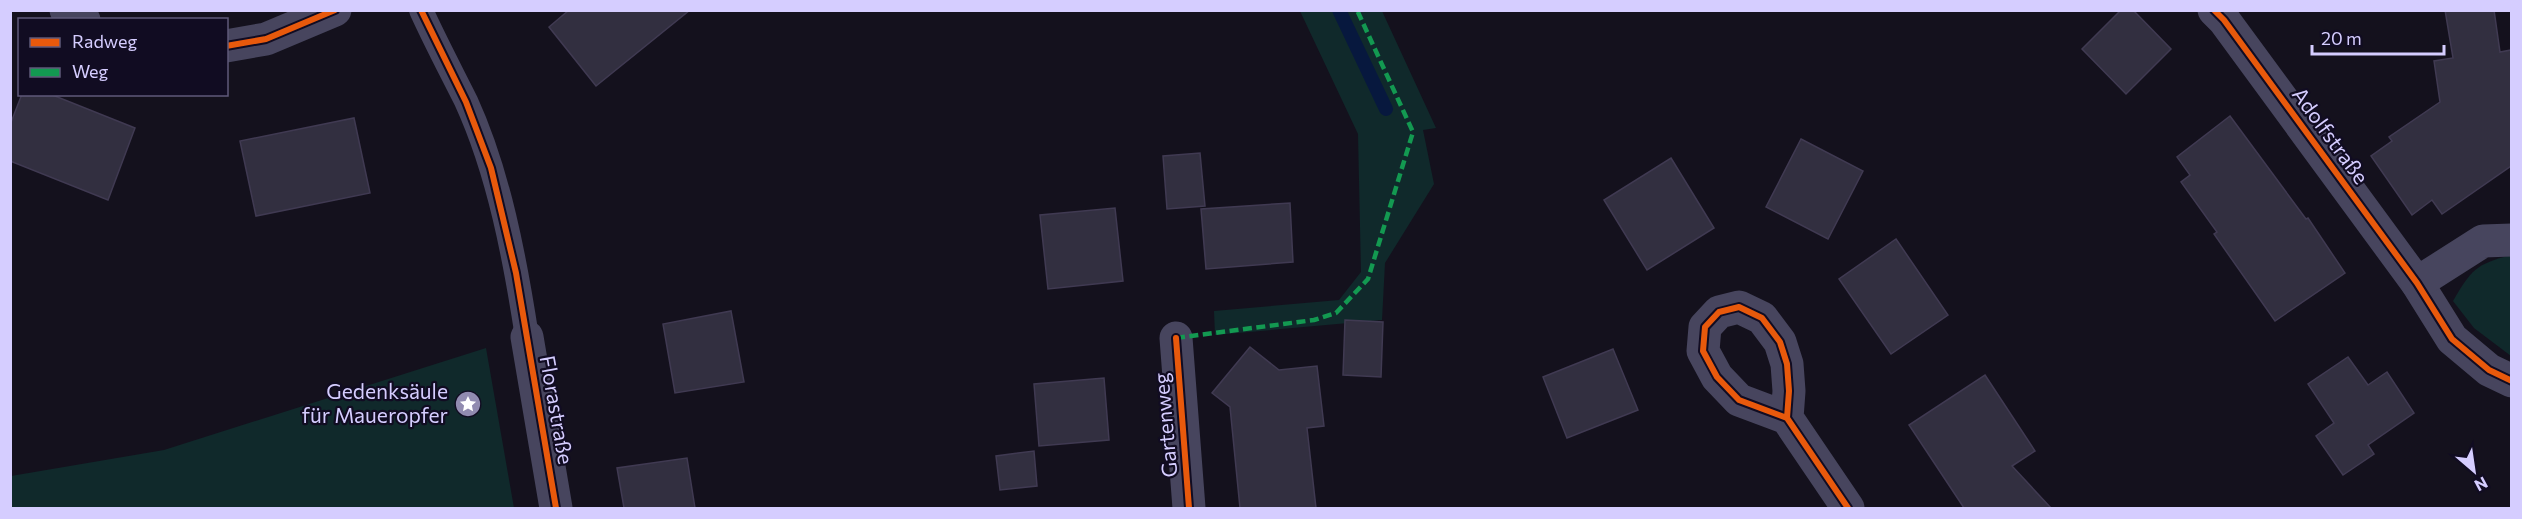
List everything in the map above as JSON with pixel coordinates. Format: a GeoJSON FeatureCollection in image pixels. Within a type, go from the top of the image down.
{"type":"FeatureCollection","features":[{"type":"Feature","properties":{"kind":"street"},"geometry":{"type":"LineString","coordinates":[[66,10],[80,18]]}},
{"type":"Feature","properties":{"kind":"street"},"geometry":{"type":"LineString","coordinates":[[228,46],[266,39],[335,10]]}},
{"type":"Feature","properties":{"kind":"street","name":"Adolfstraße"},"geometry":{"type":"LineString","coordinates":[[2214,10],[2224,20],[2417,283],[2452,339],[2489,370],[2511,381]]}},
{"type":"Feature","properties":{"kind":"street"},"geometry":{"type":"LineString","coordinates":[[2417,283],[2483,241],[2511,240]]}},
{"type":"Feature","properties":{"kind":"street","name":"Florastraße"},"geometry":{"type":"LineString","coordinates":[[526,327],[556,508]]}},
{"type":"Feature","properties":{"kind":"street","name":"Gartenweg"},"geometry":{"type":"LineString","coordinates":[[1176,338],[1189,508]]}},
{"type":"Feature","properties":{"kind":"street"},"geometry":{"type":"LineString","coordinates":[[1787,418],[1848,508]]}},
{"type":"Feature","properties":{"kind":"lane"},"geometry":{"type":"LineString","coordinates":[[421,10],[466,102],[491,168],[516,273],[526,327]]}},
{"type":"Feature","properties":{"kind":"green space"},"geometry":{"type":"Polygon","coordinates":[[[1300,11],[1382,11],[1436,128],[1423,130],[1434,184],[1385,263],[1382,320],[1215,335],[1214,311],[1339,300],[1361,272],[1358,134],[1300,11]]]}},
{"type":"Feature","properties":{"kind":"green space"},"geometry":{"type":"Polygon","coordinates":[[[2511,255],[2511,356],[2474,328],[2453,301],[2470,275],[2482,265],[2511,255]]]}},
{"type":"Feature","properties":{"kind":"green space"},"geometry":{"type":"Polygon","coordinates":[[[486,348],[514,508],[11,508],[11,476],[164,450],[486,348]]]}},
{"type":"Feature","properties":{"kind":"building"},"geometry":{"type":"Polygon","coordinates":[[[569,10],[690,10],[596,86],[549,27],[569,10]]]}},
{"type":"Feature","properties":{"kind":"building"},"geometry":{"type":"Polygon","coordinates":[[[2121,10],[2133,10],[2171,49],[2126,94],[2082,49],[2121,10]]]}},
{"type":"Feature","properties":{"kind":"building"},"geometry":{"type":"Polygon","coordinates":[[[2445,10],[2494,10],[2500,52],[2511,50],[2511,166],[2442,214],[2432,200],[2412,215],[2371,156],[2392,141],[2389,137],[2440,102],[2434,61],[2453,58],[2445,10]]]}},
{"type":"Feature","properties":{"kind":"building"},"geometry":{"type":"Polygon","coordinates":[[[21,96],[55,96],[135,128],[108,200],[10,161],[10,125],[21,96]]]}},
{"type":"Feature","properties":{"kind":"building"},"geometry":{"type":"Polygon","coordinates":[[[2230,116],[2306,219],[2308,218],[2345,273],[2275,321],[2214,234],[2217,232],[2181,182],[2190,175],[2177,157],[2230,116]]]}},
{"type":"Feature","properties":{"kind":"building"},"geometry":{"type":"Polygon","coordinates":[[[354,118],[370,193],[256,216],[240,141],[354,118]]]}},
{"type":"Feature","properties":{"kind":"building"},"geometry":{"type":"Polygon","coordinates":[[[1801,139],[1863,171],[1828,239],[1766,207],[1801,139]]]}},
{"type":"Feature","properties":{"kind":"building"},"geometry":{"type":"Polygon","coordinates":[[[1200,153],[1205,206],[1167,209],[1163,156],[1200,153]]]}},
{"type":"Feature","properties":{"kind":"building"},"geometry":{"type":"Polygon","coordinates":[[[1671,158],[1714,228],[1647,270],[1604,200],[1671,158]]]}},
{"type":"Feature","properties":{"kind":"building"},"geometry":{"type":"Polygon","coordinates":[[[1290,203],[1293,262],[1206,269],[1201,209],[1290,203]]]}},
{"type":"Feature","properties":{"kind":"building"},"geometry":{"type":"Polygon","coordinates":[[[1115,208],[1123,281],[1048,289],[1040,215],[1115,208]]]}},
{"type":"Feature","properties":{"kind":"building"},"geometry":{"type":"Polygon","coordinates":[[[1896,239],[1948,315],[1891,354],[1839,279],[1896,239]]]}},
{"type":"Feature","properties":{"kind":"building"},"geometry":{"type":"Polygon","coordinates":[[[731,311],[744,382],[675,393],[663,324],[731,311]]]}},
{"type":"Feature","properties":{"kind":"building"},"geometry":{"type":"Polygon","coordinates":[[[1345,320],[1383,322],[1381,377],[1343,375],[1345,320]]]}},
{"type":"Feature","properties":{"kind":"building"},"geometry":{"type":"Polygon","coordinates":[[[1250,347],[1279,370],[1317,366],[1324,426],[1307,428],[1316,508],[1240,508],[1230,407],[1212,393],[1250,347]]]}},
{"type":"Feature","properties":{"kind":"building"},"geometry":{"type":"Polygon","coordinates":[[[1613,349],[1638,410],[1567,438],[1543,377],[1613,349]]]}},
{"type":"Feature","properties":{"kind":"building"},"geometry":{"type":"Polygon","coordinates":[[[2348,357],[2368,385],[2387,372],[2414,413],[2368,445],[2374,454],[2343,475],[2316,436],[2334,423],[2308,384],[2348,357]]]}},
{"type":"Feature","properties":{"kind":"building"},"geometry":{"type":"Polygon","coordinates":[[[1985,375],[2035,451],[2012,466],[2051,508],[1964,508],[1909,425],[1985,375]]]}},
{"type":"Feature","properties":{"kind":"building"},"geometry":{"type":"Polygon","coordinates":[[[1104,378],[1109,440],[1039,446],[1034,384],[1104,378]]]}},
{"type":"Feature","properties":{"kind":"building"},"geometry":{"type":"Polygon","coordinates":[[[1034,451],[1037,486],[1000,490],[996,456],[1034,451]]]}},
{"type":"Feature","properties":{"kind":"building"},"geometry":{"type":"Polygon","coordinates":[[[687,458],[695,508],[624,508],[617,468],[687,458]]]}},
{"type":"Feature","properties":{"kind":"waterway"},"geometry":{"type":"LineString","coordinates":[[1339,10],[1386,109]]}},
{"type":"Feature","properties":{"kind":"marked path"},"geometry":{"type":"LineString","coordinates":[[1176,338],[1314,320],[1336,313],[1368,279],[1413,132],[1357,10]]}},
{"type":"Feature","properties":{"kind":"cycle path"},"geometry":{"type":"LineString","coordinates":[[228,46],[266,39],[335,10]]}},
{"type":"Feature","properties":{"kind":"cycle path"},"geometry":{"type":"LineString","coordinates":[[421,10],[466,102],[491,168],[516,273],[556,508]]}},
{"type":"Feature","properties":{"kind":"cycle path"},"geometry":{"type":"LineString","coordinates":[[2214,10],[2224,20],[2417,283],[2452,339],[2489,370],[2512,381]]}},
{"type":"Feature","properties":{"kind":"cycle path"},"geometry":{"type":"LineString","coordinates":[[1787,418],[1789,391],[1787,364],[1780,342],[1762,318],[1739,307],[1719,312],[1705,327],[1703,351],[1717,377],[1739,400],[1787,418],[1848,508]]}},
{"type":"Feature","properties":{"kind":"cycle path"},"geometry":{"type":"LineString","coordinates":[[1176,338],[1189,508]]}},
{"type":"Feature","properties":{"kind":"place","name":"Gedenksäule für Maueropfer"},"geometry":{"type":"Point","coordinates":[468,404]}}]}
